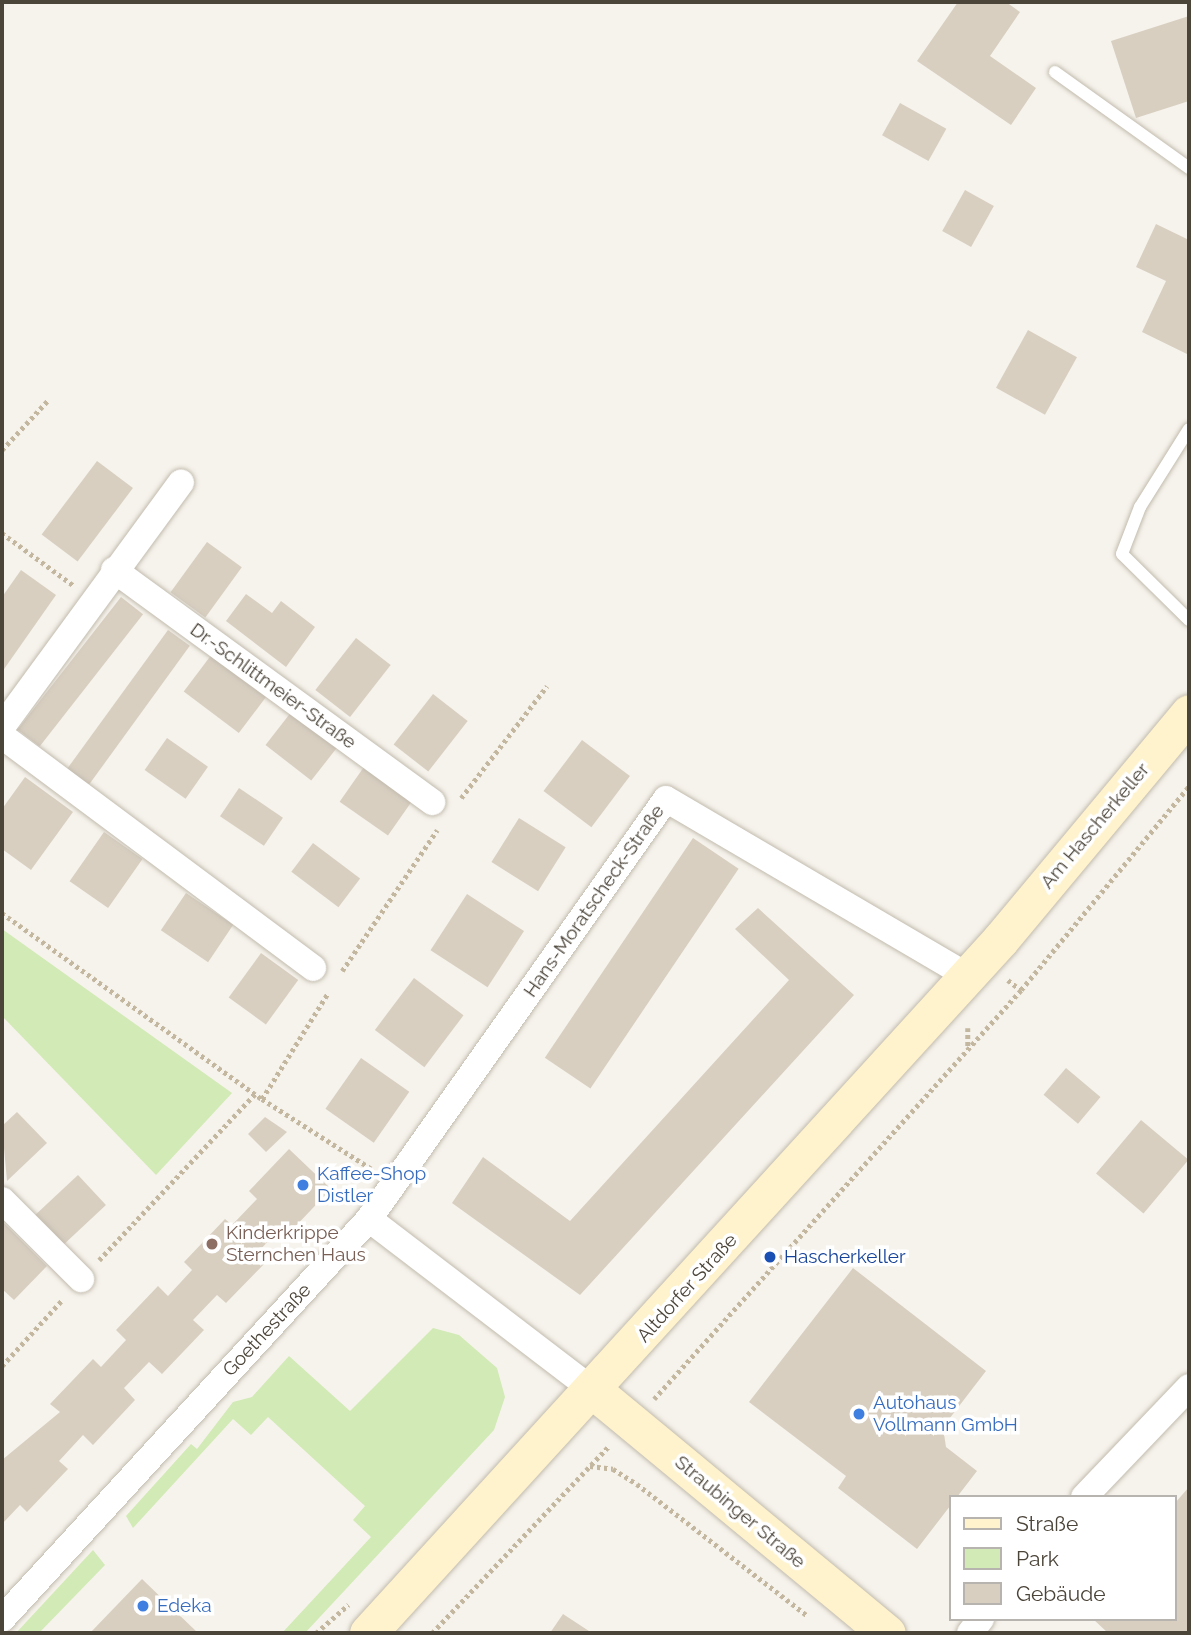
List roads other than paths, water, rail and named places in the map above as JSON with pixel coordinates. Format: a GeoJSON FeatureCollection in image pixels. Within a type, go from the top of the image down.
{"type":"FeatureCollection","features":[{"type":"Feature","properties":{"kind":"main road","name":"Am Hascherkeller"},"geometry":{"type":"LineString","coordinates":[[1001,939],[1189,713]]}},
{"type":"Feature","properties":{"kind":"main road","name":"Altdorfer Straße"},"geometry":{"type":"LineString","coordinates":[[368,1633],[594,1391],[1001,939]]}},
{"type":"Feature","properties":{"kind":"main road","name":"Straubinger Straße"},"geometry":{"type":"LineString","coordinates":[[594,1391],[887,1633]]}},
{"type":"Feature","properties":{"kind":"street"},"geometry":{"type":"LineString","coordinates":[[2,727],[114,570],[181,482]]}},
{"type":"Feature","properties":{"kind":"street","name":"Dr.-Schlittmeier-Straße"},"geometry":{"type":"LineString","coordinates":[[114,570],[443,810]]}},
{"type":"Feature","properties":{"kind":"street"},"geometry":{"type":"LineString","coordinates":[[2,736],[313,968]]}},
{"type":"Feature","properties":{"kind":"street","name":"Hans-Moratscheck-Straße"},"geometry":{"type":"LineString","coordinates":[[369,1219],[666,799],[968,976]]}},
{"type":"Feature","properties":{"kind":"street"},"geometry":{"type":"LineString","coordinates":[[2,1200],[81,1279]]}},
{"type":"Feature","properties":{"kind":"street"},"geometry":{"type":"LineString","coordinates":[[369,1219],[594,1391]]}},
{"type":"Feature","properties":{"kind":"street","name":"Goethestraße"},"geometry":{"type":"LineString","coordinates":[[2,1619],[369,1219]]}},
{"type":"Feature","properties":{"kind":"street"},"geometry":{"type":"LineString","coordinates":[[1086,1495],[1188,1390]]}},
{"type":"Feature","properties":{"kind":"lane"},"geometry":{"type":"LineString","coordinates":[[1055,72],[1189,168]]}},
{"type":"Feature","properties":{"kind":"lane"},"geometry":{"type":"LineString","coordinates":[[1189,429],[1136,515],[1122,554],[1189,620]]}},
{"type":"Feature","properties":{"kind":"place","name":"Kaffee-Shop Distler"},"geometry":{"type":"Point","coordinates":[303,1185]}},
{"type":"Feature","properties":{"kind":"place","name":"Kinderkrippe Sternchen Haus"},"geometry":{"type":"Point","coordinates":[212,1244]}},
{"type":"Feature","properties":{"kind":"place","name":"Hascherkeller"},"geometry":{"type":"Point","coordinates":[770,1257]}},
{"type":"Feature","properties":{"kind":"place","name":"Autohaus Vollmann GmbH"},"geometry":{"type":"Point","coordinates":[859,1414]}},
{"type":"Feature","properties":{"kind":"place","name":"Edeka"},"geometry":{"type":"Point","coordinates":[143,1606]}}]}
